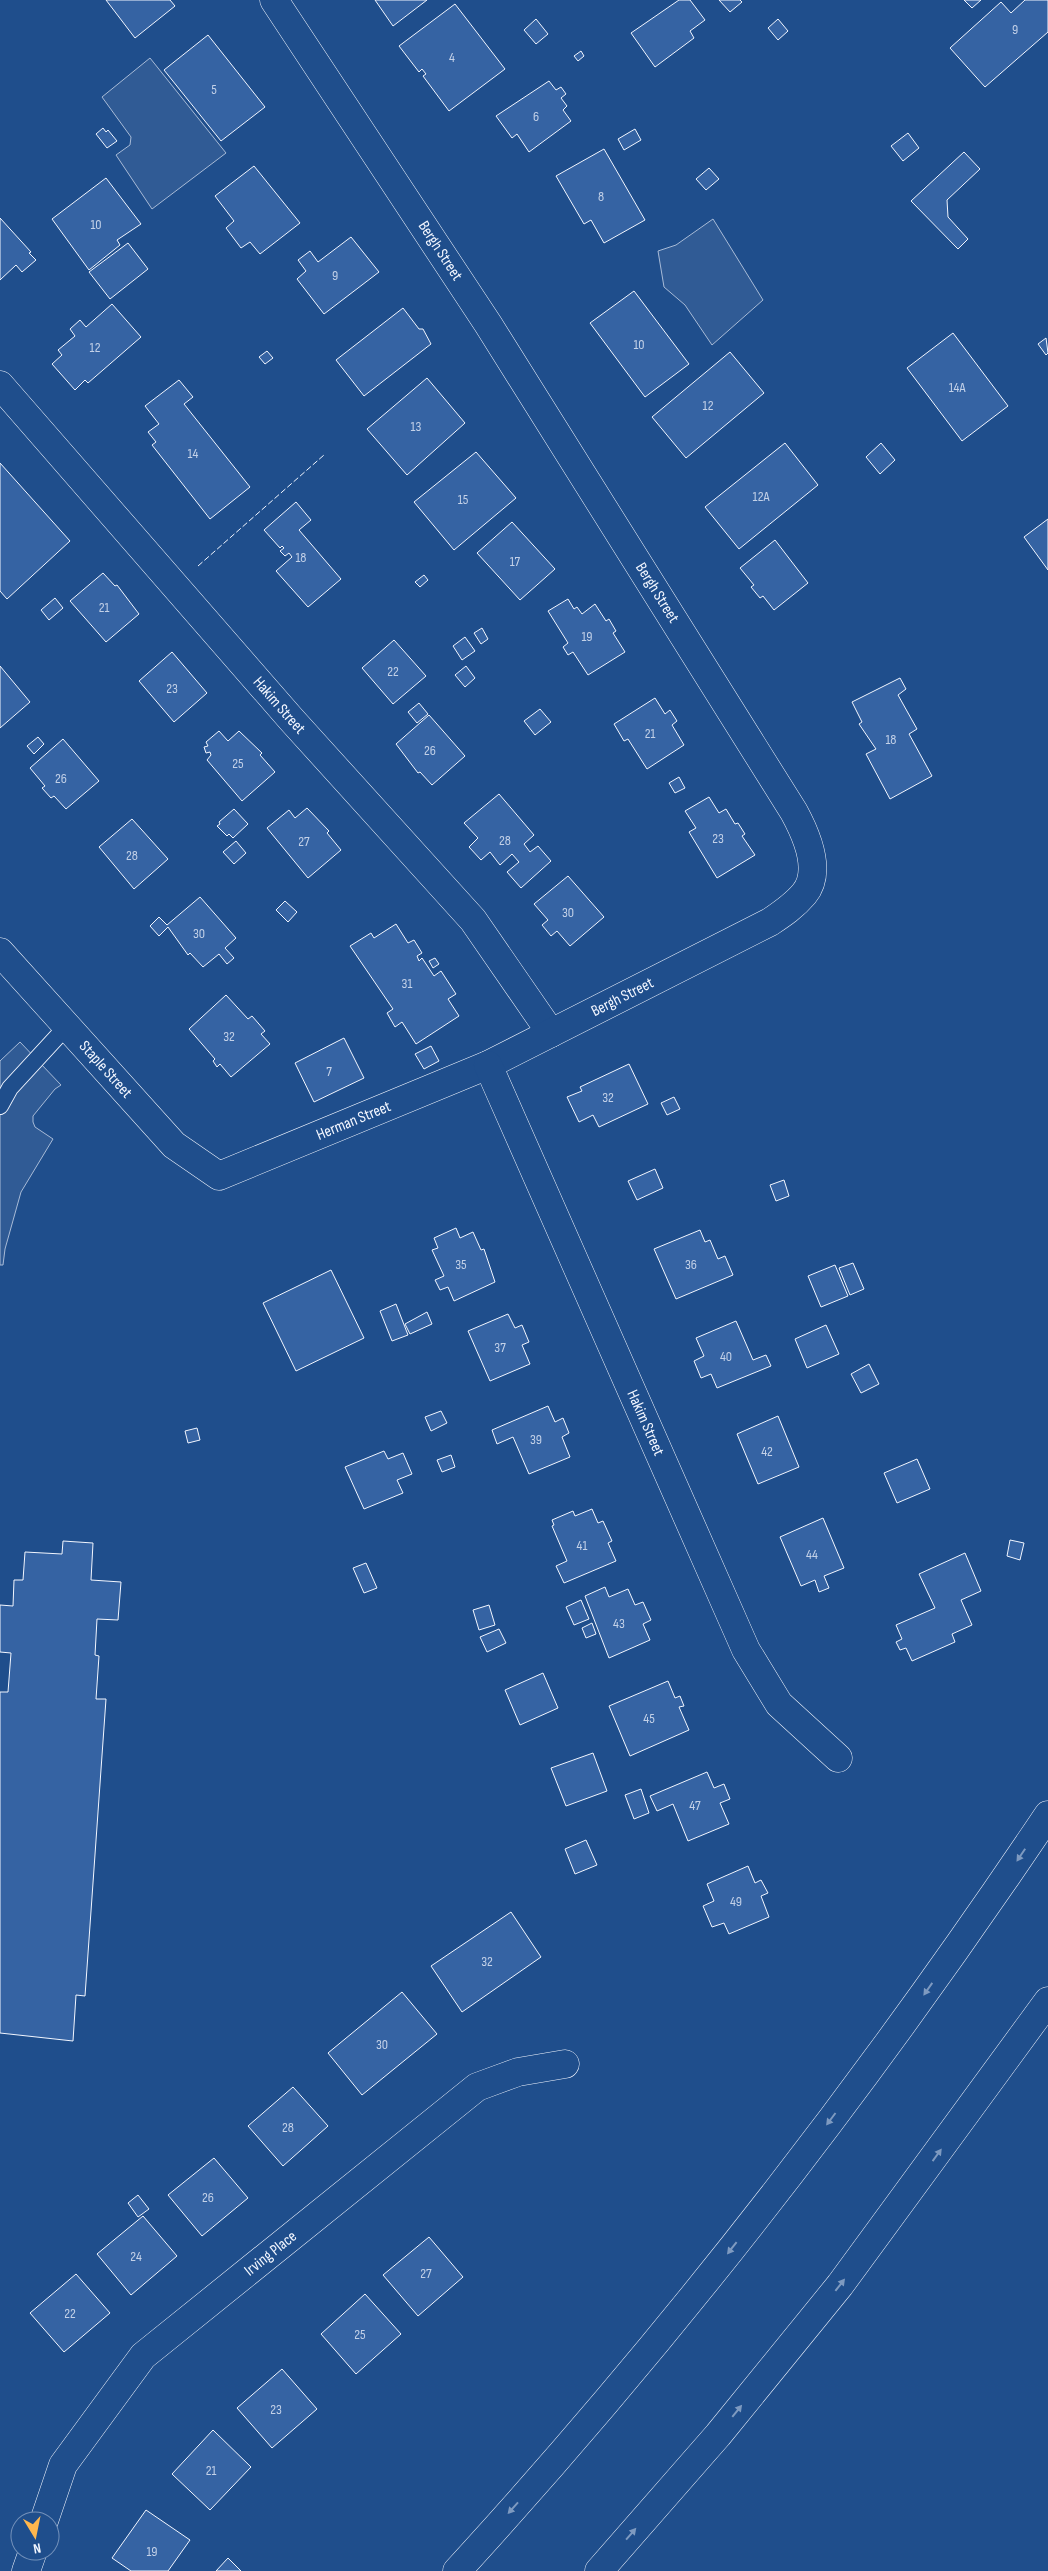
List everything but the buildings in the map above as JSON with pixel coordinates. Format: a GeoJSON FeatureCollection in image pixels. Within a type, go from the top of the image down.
{"type":"FeatureCollection","features":[{"type":"Feature","properties":{"kind":"main road","name":"Bergh Street"},"geometry":{"type":"LineString","coordinates":[[274,0],[488,324],[726,703],[805,833],[811,856],[812,874],[806,892],[794,904],[770,922],[488,1065]]}},
{"type":"Feature","properties":{"kind":"main road","name":"Hakim Street"},"geometry":{"type":"LineString","coordinates":[[0,385],[291,719],[473,920],[550,1033]]}},
{"type":"Feature","properties":{"kind":"main road","name":"Staple Street"},"geometry":{"type":"LineString","coordinates":[[0,952],[174,1144],[220,1176]]}},
{"type":"Feature","properties":{"kind":"main road","name":"Hakim Street"},"geometry":{"type":"LineString","coordinates":[[488,1065],[746,1650],[779,1704],[838,1758]]}},
{"type":"Feature","properties":{"kind":"main road","name":"Herman Street"},"geometry":{"type":"LineString","coordinates":[[220,1176],[488,1065]]}},
{"type":"Feature","properties":{"kind":"main road"},"geometry":{"type":"LineString","coordinates":[[456,2571],[603,2404],[738,2240],[925,1993],[1048,1815]]}},
{"type":"Feature","properties":{"kind":"main road"},"geometry":{"type":"LineString","coordinates":[[599,2571],[718,2436],[840,2285],[1048,2001]]}},
{"type":"Feature","properties":{"kind":"main road","name":"Irving Place"},"geometry":{"type":"LineString","coordinates":[[47,2511],[63,2466],[143,2356],[477,2087],[518,2072],[565,2064]]}},
{"type":"Feature","properties":{"kind":"lane"},"geometry":{"type":"LineString","coordinates":[[0,1106],[10,1088],[67,1026]]}},
{"type":"Feature","properties":{"kind":"shaded area"},"geometry":{"type":"Polygon","coordinates":[[[150,58],[226,153],[152,209],[116,155],[130,145],[131,137],[102,97],[150,58]]]}},
{"type":"Feature","properties":{"kind":"shaded area"},"geometry":{"type":"Polygon","coordinates":[[[713,219],[763,300],[712,345],[685,305],[664,287],[658,251],[676,245],[713,219]]]}},
{"type":"Feature","properties":{"kind":"shaded area"},"geometry":{"type":"Polygon","coordinates":[[[20,1042],[61,1085],[55,1089],[33,1116],[35,1127],[53,1139],[21,1192],[5,1249],[3,1265],[0,1265],[0,1061],[20,1042]]]}},
{"type":"Feature","properties":{"kind":"fence"},"geometry":{"type":"LineString","coordinates":[[198,566],[324,455]]}}]}
